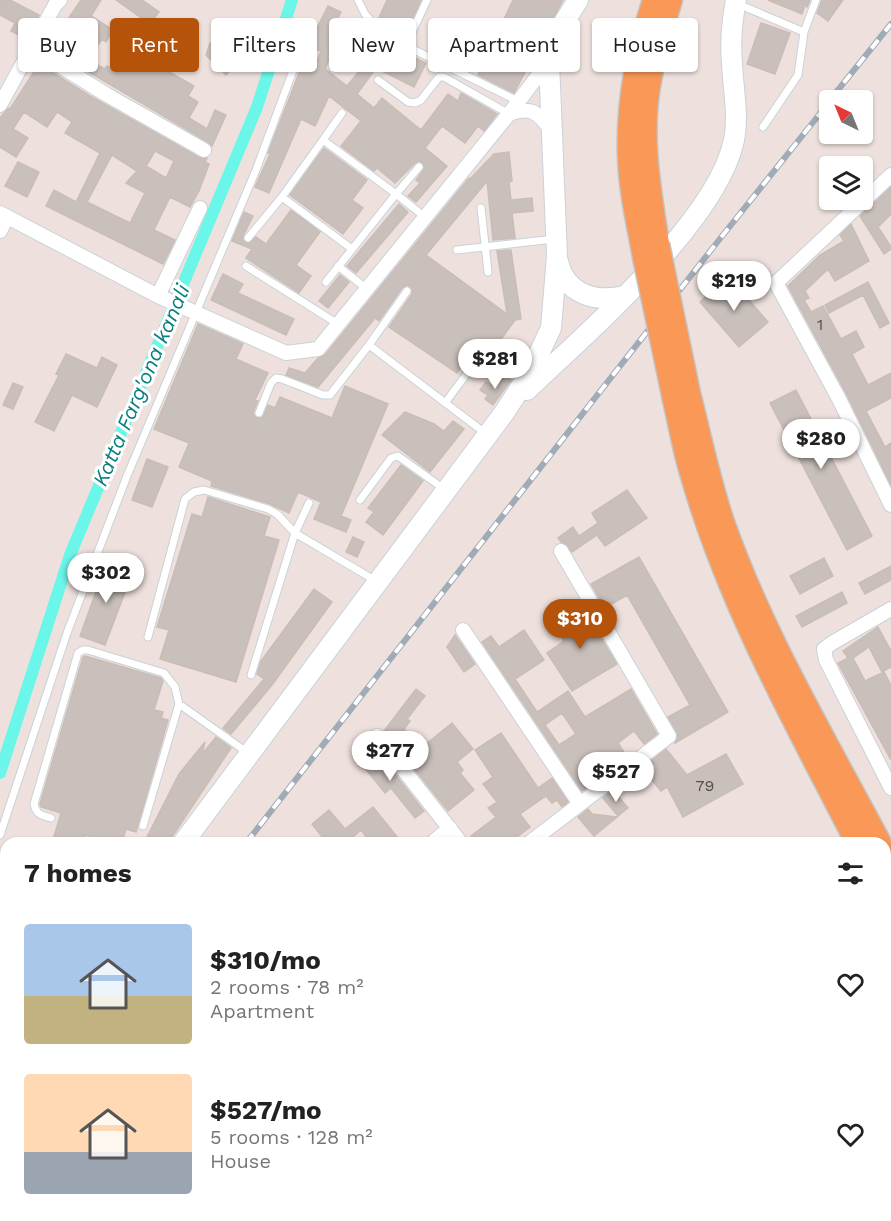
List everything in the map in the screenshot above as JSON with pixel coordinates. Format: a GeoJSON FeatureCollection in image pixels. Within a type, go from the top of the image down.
{"type":"FeatureCollection","features":[{"type":"Feature","properties":{"kind":"main road"},"geometry":{"type":"LineString","coordinates":[[567,18],[578,0]]}},
{"type":"Feature","properties":{"kind":"main road"},"geometry":{"type":"LineString","coordinates":[[654,0],[636,65],[629,111],[629,159],[634,206],[651,250],[682,397],[692,475],[720,557],[755,641],[854,837]]}},
{"type":"Feature","properties":{"kind":"main road"},"geometry":{"type":"LineString","coordinates":[[651,250],[646,136],[649,88],[671,0]]}},
{"type":"Feature","properties":{"kind":"main road"},"geometry":{"type":"LineString","coordinates":[[504,413],[625,296],[678,238],[716,185],[733,143],[737,120],[732,61],[732,30],[736,2]]}},
{"type":"Feature","properties":{"kind":"main road"},"geometry":{"type":"LineString","coordinates":[[188,837],[504,413],[530,373],[551,328],[557,247],[549,72]]}},
{"type":"Feature","properties":{"kind":"main road"},"geometry":{"type":"LineString","coordinates":[[557,247],[563,277],[579,293],[590,298],[602,299],[625,296]]}},
{"type":"Feature","properties":{"kind":"main road"},"geometry":{"type":"LineString","coordinates":[[682,397],[724,523],[768,630],[877,837]]}},
{"type":"Feature","properties":{"kind":"street"},"geometry":{"type":"LineString","coordinates":[[46,18],[53,2]]}},
{"type":"Feature","properties":{"kind":"street"},"geometry":{"type":"LineString","coordinates":[[0,105],[19,72]]}},
{"type":"Feature","properties":{"kind":"street"},"geometry":{"type":"LineString","coordinates":[[72,72],[204,150]]}},
{"type":"Feature","properties":{"kind":"street"},"geometry":{"type":"LineString","coordinates":[[0,231],[3,215],[158,296],[286,353],[318,349],[540,72]]}},
{"type":"Feature","properties":{"kind":"street"},"geometry":{"type":"LineString","coordinates":[[508,114],[520,110],[532,110],[552,131]]}},
{"type":"Feature","properties":{"kind":"street"},"geometry":{"type":"LineString","coordinates":[[891,175],[776,283],[839,399],[891,505]]}},
{"type":"Feature","properties":{"kind":"street"},"geometry":{"type":"LineString","coordinates":[[158,296],[200,208]]}},
{"type":"Feature","properties":{"kind":"street"},"geometry":{"type":"LineString","coordinates":[[537,837],[669,736],[561,551]]}},
{"type":"Feature","properties":{"kind":"street"},"geometry":{"type":"LineString","coordinates":[[891,609],[824,649],[826,660],[891,788]]}},
{"type":"Feature","properties":{"kind":"street"},"geometry":{"type":"LineString","coordinates":[[462,630],[580,804]]}},
{"type":"Feature","properties":{"kind":"street"},"geometry":{"type":"LineString","coordinates":[[377,736],[457,837]]}},
{"type":"Feature","properties":{"kind":"street"},"geometry":{"type":"LineString","coordinates":[[439,837],[450,828]]}},
{"type":"Feature","properties":{"kind":"lane"},"geometry":{"type":"LineString","coordinates":[[358,0],[369,18]]}},
{"type":"Feature","properties":{"kind":"lane"},"geometry":{"type":"LineString","coordinates":[[416,24],[427,0]]}},
{"type":"Feature","properties":{"kind":"lane"},"geometry":{"type":"LineString","coordinates":[[763,127],[798,75],[804,32],[816,0]]}},
{"type":"Feature","properties":{"kind":"lane"},"geometry":{"type":"LineString","coordinates":[[736,2],[804,32]]}},
{"type":"Feature","properties":{"kind":"lane"},"geometry":{"type":"LineString","coordinates":[[416,50],[518,101]]}},
{"type":"Feature","properties":{"kind":"lane"},"geometry":{"type":"LineString","coordinates":[[0,835],[71,623],[127,476],[256,170],[292,72]]}},
{"type":"Feature","properties":{"kind":"lane"},"geometry":{"type":"LineString","coordinates":[[378,81],[408,102],[415,103],[439,77],[444,77],[508,114]]}},
{"type":"Feature","properties":{"kind":"lane"},"geometry":{"type":"LineString","coordinates":[[248,238],[282,197],[342,113]]}},
{"type":"Feature","properties":{"kind":"lane"},"geometry":{"type":"LineString","coordinates":[[323,140],[425,217]]}},
{"type":"Feature","properties":{"kind":"lane"},"geometry":{"type":"LineString","coordinates":[[326,282],[419,167]]}},
{"type":"Feature","properties":{"kind":"lane"},"geometry":{"type":"LineString","coordinates":[[282,197],[352,249]]}},
{"type":"Feature","properties":{"kind":"lane"},"geometry":{"type":"LineString","coordinates":[[481,208],[488,272]]}},
{"type":"Feature","properties":{"kind":"lane"},"geometry":{"type":"LineString","coordinates":[[457,250],[485,246],[557,247]]}},
{"type":"Feature","properties":{"kind":"lane"},"geometry":{"type":"LineString","coordinates":[[246,266],[338,324]]}},
{"type":"Feature","properties":{"kind":"lane"},"geometry":{"type":"LineString","coordinates":[[339,266],[367,289]]}},
{"type":"Feature","properties":{"kind":"lane"},"geometry":{"type":"LineString","coordinates":[[259,413],[271,383],[276,378],[323,395],[330,394],[369,345],[407,291]]}},
{"type":"Feature","properties":{"kind":"lane"},"geometry":{"type":"LineString","coordinates":[[369,345],[487,435]]}},
{"type":"Feature","properties":{"kind":"lane"},"geometry":{"type":"LineString","coordinates":[[445,403],[477,360]]}},
{"type":"Feature","properties":{"kind":"lane"},"geometry":{"type":"LineString","coordinates":[[360,500],[394,456],[398,456],[446,491]]}},
{"type":"Feature","properties":{"kind":"lane"},"geometry":{"type":"LineString","coordinates":[[148,637],[185,499],[194,492],[204,490],[268,509],[277,514],[295,533],[378,583]]}},
{"type":"Feature","properties":{"kind":"lane"},"geometry":{"type":"LineString","coordinates":[[251,675],[295,533],[309,503]]}},
{"type":"Feature","properties":{"kind":"lane"},"geometry":{"type":"LineString","coordinates":[[51,818],[38,814],[34,804],[78,653],[88,650],[164,673],[175,687],[179,704],[143,826]]}},
{"type":"Feature","properties":{"kind":"lane"},"geometry":{"type":"LineString","coordinates":[[179,704],[250,754]]}},
{"type":"Feature","properties":{"kind":"building"},"geometry":{"type":"Polygon","coordinates":[[[0,0],[10,0],[39,15],[37,18],[18,18],[18,35],[11,31],[15,23],[0,15],[0,0]]]}},
{"type":"Feature","properties":{"kind":"building"},"geometry":{"type":"Polygon","coordinates":[[[81,0],[101,0],[91,16],[94,18],[69,18],[81,0]]]}},
{"type":"Feature","properties":{"kind":"building"},"geometry":{"type":"Polygon","coordinates":[[[116,0],[142,0],[159,12],[154,18],[142,18],[116,0]]]}},
{"type":"Feature","properties":{"kind":"building"},"geometry":{"type":"Polygon","coordinates":[[[387,0],[421,0],[413,18],[379,18],[387,0]]]}},
{"type":"Feature","properties":{"kind":"building"},"geometry":{"type":"Polygon","coordinates":[[[513,0],[563,0],[554,18],[505,18],[513,0]]]}},
{"type":"Feature","properties":{"kind":"building"},"geometry":{"type":"Polygon","coordinates":[[[768,0],[810,0],[807,7],[805,5],[802,14],[768,0]]]}},
{"type":"Feature","properties":{"kind":"building"},"geometry":{"type":"Polygon","coordinates":[[[822,0],[843,0],[828,21],[817,13],[822,0]]]}},
{"type":"Feature","properties":{"kind":"building"},"geometry":{"type":"Polygon","coordinates":[[[328,6],[341,12],[338,18],[329,18],[329,59],[325,69],[347,86],[359,72],[373,72],[357,94],[374,108],[382,98],[421,130],[448,94],[458,101],[461,93],[497,114],[484,131],[478,126],[465,143],[442,126],[425,148],[447,166],[416,202],[408,196],[420,183],[416,180],[424,169],[423,163],[419,161],[415,163],[395,183],[377,168],[374,171],[341,146],[361,121],[329,96],[315,126],[301,119],[269,193],[255,187],[270,154],[268,153],[299,72],[317,72],[317,61],[321,51],[317,49],[317,28],[328,6]]]}},
{"type":"Feature","properties":{"kind":"building"},"geometry":{"type":"Polygon","coordinates":[[[98,20],[110,28],[110,35],[106,42],[102,39],[98,45],[98,20]]]}},
{"type":"Feature","properties":{"kind":"building"},"geometry":{"type":"Polygon","coordinates":[[[761,23],[790,33],[775,74],[747,64],[761,23]]]}},
{"type":"Feature","properties":{"kind":"building"},"geometry":{"type":"Polygon","coordinates":[[[210,43],[211,60],[206,55],[210,43]]]}},
{"type":"Feature","properties":{"kind":"building"},"geometry":{"type":"Polygon","coordinates":[[[416,58],[426,63],[414,87],[384,72],[416,72],[416,58]]]}},
{"type":"Feature","properties":{"kind":"building"},"geometry":{"type":"Polygon","coordinates":[[[98,65],[105,69],[107,66],[110,68],[110,72],[169,72],[194,86],[188,96],[198,102],[189,118],[207,129],[215,110],[226,115],[212,146],[89,72],[98,72],[98,65]]]}},
{"type":"Feature","properties":{"kind":"building"},"geometry":{"type":"Polygon","coordinates":[[[34,72],[52,72],[200,158],[207,158],[205,162],[209,164],[190,207],[170,197],[154,230],[175,240],[163,264],[46,206],[54,190],[76,202],[100,153],[65,133],[72,122],[57,112],[47,127],[24,112],[13,129],[28,138],[16,157],[0,147],[0,118],[8,108],[10,109],[34,72]],[[155,151],[146,166],[166,178],[174,161],[155,151]],[[112,155],[87,202],[130,223],[145,193],[126,183],[137,171],[112,155]]]}},
{"type":"Feature","properties":{"kind":"building"},"geometry":{"type":"Polygon","coordinates":[[[479,72],[525,72],[514,93],[478,75],[479,72]]]}},
{"type":"Feature","properties":{"kind":"building"},"geometry":{"type":"Polygon","coordinates":[[[324,148],[367,180],[352,200],[363,208],[343,234],[290,195],[324,148]]]}},
{"type":"Feature","properties":{"kind":"building"},"geometry":{"type":"Polygon","coordinates":[[[509,152],[511,200],[532,198],[533,211],[512,213],[515,238],[493,240],[487,181],[426,255],[507,314],[497,251],[511,250],[521,319],[515,320],[494,349],[479,339],[457,373],[389,327],[412,294],[412,288],[407,285],[402,288],[379,321],[375,318],[318,387],[286,375],[289,368],[305,373],[318,358],[325,355],[469,178],[494,154],[509,152]]]}},
{"type":"Feature","properties":{"kind":"building"},"geometry":{"type":"Polygon","coordinates":[[[18,162],[39,172],[27,197],[5,186],[18,162]]]}},
{"type":"Feature","properties":{"kind":"building"},"geometry":{"type":"Polygon","coordinates":[[[891,187],[891,214],[878,227],[891,247],[884,254],[860,216],[866,210],[873,210],[873,204],[891,187]]]}},
{"type":"Feature","properties":{"kind":"building"},"geometry":{"type":"Polygon","coordinates":[[[399,204],[408,212],[356,273],[347,266],[399,204]]]}},
{"type":"Feature","properties":{"kind":"building"},"geometry":{"type":"Polygon","coordinates":[[[291,210],[320,232],[296,265],[311,276],[299,293],[246,258],[252,249],[232,241],[244,212],[253,216],[243,240],[249,243],[256,237],[266,244],[291,210]]]}},
{"type":"Feature","properties":{"kind":"building"},"geometry":{"type":"Polygon","coordinates":[[[851,224],[869,261],[835,281],[828,269],[805,291],[809,298],[804,300],[811,312],[823,306],[841,339],[856,331],[864,347],[852,354],[868,385],[891,373],[891,398],[866,411],[885,447],[891,443],[891,485],[847,395],[788,286],[820,255],[844,241],[840,235],[851,224]]]}},
{"type":"Feature","properties":{"kind":"building"},"geometry":{"type":"Polygon","coordinates":[[[223,274],[243,284],[238,293],[294,319],[286,335],[211,300],[223,274]]]}},
{"type":"Feature","properties":{"kind":"building"},"geometry":{"type":"Polygon","coordinates":[[[340,275],[349,282],[328,308],[319,301],[340,275]]]}},
{"type":"Feature","properties":{"kind":"building"},"geometry":{"type":"Polygon","coordinates":[[[728,276],[768,322],[739,347],[700,302],[728,276]]]}},
{"type":"Feature","properties":{"kind":"building"},"geometry":{"type":"Polygon","coordinates":[[[868,282],[889,323],[880,328],[863,295],[829,313],[825,305],[868,282]]]}},
{"type":"Feature","properties":{"kind":"building"},"geometry":{"type":"Polygon","coordinates":[[[198,324],[243,344],[236,359],[268,373],[255,400],[258,401],[253,413],[256,418],[263,417],[268,405],[275,408],[280,397],[332,418],[345,386],[388,404],[341,516],[351,520],[346,532],[314,519],[321,502],[298,492],[289,513],[270,504],[211,486],[212,481],[179,467],[189,443],[154,429],[198,324]]]}},
{"type":"Feature","properties":{"kind":"building"},"geometry":{"type":"Polygon","coordinates":[[[66,354],[97,368],[102,357],[117,365],[97,407],[72,395],[54,431],[35,422],[59,375],[56,374],[66,354]]]}},
{"type":"Feature","properties":{"kind":"building"},"geometry":{"type":"Polygon","coordinates":[[[503,375],[511,380],[493,405],[485,399],[488,395],[480,390],[486,382],[494,387],[503,375]]]}},
{"type":"Feature","properties":{"kind":"building"},"geometry":{"type":"Polygon","coordinates":[[[13,383],[23,387],[13,409],[3,405],[13,383]]]}},
{"type":"Feature","properties":{"kind":"building"},"geometry":{"type":"Polygon","coordinates":[[[796,390],[872,536],[847,550],[770,403],[796,390]]]}},
{"type":"Feature","properties":{"kind":"building"},"geometry":{"type":"Polygon","coordinates":[[[405,412],[434,424],[444,431],[453,421],[464,429],[430,472],[382,435],[405,412]]]}},
{"type":"Feature","properties":{"kind":"building"},"geometry":{"type":"Polygon","coordinates":[[[147,459],[168,467],[152,507],[132,500],[147,459]]]}},
{"type":"Feature","properties":{"kind":"building"},"geometry":{"type":"Polygon","coordinates":[[[401,465],[423,481],[383,535],[366,522],[374,512],[368,508],[401,465]]]}},
{"type":"Feature","properties":{"kind":"building"},"geometry":{"type":"Polygon","coordinates":[[[627,490],[647,518],[605,546],[597,535],[572,552],[558,538],[573,527],[579,536],[598,523],[592,513],[627,490]]]}},
{"type":"Feature","properties":{"kind":"building"},"geometry":{"type":"Polygon","coordinates":[[[208,497],[270,517],[264,536],[279,540],[236,682],[160,659],[169,630],[157,627],[192,514],[202,517],[208,497]]]}},
{"type":"Feature","properties":{"kind":"building"},"geometry":{"type":"Polygon","coordinates":[[[353,537],[364,542],[357,557],[346,552],[353,537]]]}},
{"type":"Feature","properties":{"kind":"building"},"geometry":{"type":"Polygon","coordinates":[[[639,557],[728,712],[675,743],[678,735],[668,717],[690,705],[627,595],[605,608],[591,584],[639,557]]]}},
{"type":"Feature","properties":{"kind":"building"},"geometry":{"type":"Polygon","coordinates":[[[824,558],[833,576],[800,594],[790,576],[824,558]]]}},
{"type":"Feature","properties":{"kind":"building"},"geometry":{"type":"Polygon","coordinates":[[[106,564],[132,574],[105,645],[80,636],[106,564]]]}},
{"type":"Feature","properties":{"kind":"building"},"geometry":{"type":"Polygon","coordinates":[[[891,566],[891,580],[865,594],[859,583],[891,566]]]}},
{"type":"Feature","properties":{"kind":"building"},"geometry":{"type":"Polygon","coordinates":[[[314,589],[332,602],[272,685],[231,734],[223,728],[264,679],[257,674],[261,661],[314,589]]]}},
{"type":"Feature","properties":{"kind":"building"},"geometry":{"type":"Polygon","coordinates":[[[842,592],[847,603],[802,627],[796,616],[842,592]]]}},
{"type":"Feature","properties":{"kind":"building"},"geometry":{"type":"Polygon","coordinates":[[[581,606],[617,664],[572,691],[547,653],[564,641],[553,623],[581,606]]]}},
{"type":"Feature","properties":{"kind":"building"},"geometry":{"type":"Polygon","coordinates":[[[878,627],[891,651],[891,667],[882,672],[869,647],[853,658],[865,681],[884,672],[891,685],[891,760],[838,663],[848,658],[843,651],[878,627]]]}},
{"type":"Feature","properties":{"kind":"building"},"geometry":{"type":"Polygon","coordinates":[[[524,630],[544,660],[515,679],[537,712],[568,691],[585,717],[631,689],[657,734],[644,744],[634,731],[618,743],[627,757],[582,791],[482,642],[491,636],[499,647],[524,630]],[[562,713],[545,725],[559,745],[576,734],[562,713]]]}},
{"type":"Feature","properties":{"kind":"building"},"geometry":{"type":"Polygon","coordinates":[[[455,635],[475,664],[464,672],[447,647],[455,635]]]}},
{"type":"Feature","properties":{"kind":"building"},"geometry":{"type":"Polygon","coordinates":[[[83,657],[161,678],[163,681],[154,710],[163,712],[161,718],[168,720],[136,832],[126,829],[124,837],[86,835],[86,837],[54,837],[61,813],[41,807],[40,804],[83,657]]]}},
{"type":"Feature","properties":{"kind":"building"},"geometry":{"type":"Polygon","coordinates":[[[416,689],[425,696],[407,719],[410,721],[404,729],[420,749],[452,723],[473,749],[457,762],[463,770],[460,773],[474,790],[448,811],[384,731],[416,689]]]}},
{"type":"Feature","properties":{"kind":"building"},"geometry":{"type":"Polygon","coordinates":[[[501,733],[538,788],[552,778],[568,802],[562,807],[557,800],[552,803],[546,796],[520,814],[530,827],[517,837],[472,837],[496,817],[488,808],[497,802],[483,784],[493,777],[475,750],[501,733]]]}},
{"type":"Feature","properties":{"kind":"building"},"geometry":{"type":"Polygon","coordinates":[[[216,737],[231,748],[172,837],[147,837],[179,774],[205,742],[202,754],[216,737]]]}},
{"type":"Feature","properties":{"kind":"building"},"geometry":{"type":"Polygon","coordinates":[[[666,749],[687,775],[726,754],[743,784],[683,817],[667,787],[661,791],[647,774],[656,767],[651,761],[666,749]]]}},
{"type":"Feature","properties":{"kind":"building"},"geometry":{"type":"Polygon","coordinates":[[[376,750],[424,811],[415,818],[391,788],[385,793],[360,762],[376,750]]]}},
{"type":"Feature","properties":{"kind":"building"},"geometry":{"type":"Polygon","coordinates":[[[613,790],[628,808],[618,816],[603,798],[613,790]]]}},
{"type":"Feature","properties":{"kind":"building"},"geometry":{"type":"Polygon","coordinates":[[[373,807],[397,837],[366,837],[361,830],[353,837],[322,837],[312,824],[329,810],[345,829],[373,807]]]}},
{"type":"Feature","properties":{"kind":"building"},"geometry":{"type":"Polygon","coordinates":[[[588,809],[592,814],[617,817],[594,836],[578,817],[588,809]]]}},
{"type":"Feature","properties":{"kind":"waterway","name":"Katta Farg'ona kanali"},"geometry":{"type":"LineString","coordinates":[[0,773],[70,555],[257,107],[292,0]]}},
{"type":"Feature","properties":{"kind":"railway"},"geometry":{"type":"LineString","coordinates":[[838,90],[891,24]]}},
{"type":"Feature","properties":{"kind":"railway"},"geometry":{"type":"LineString","coordinates":[[251,837],[819,115]]}}]}
